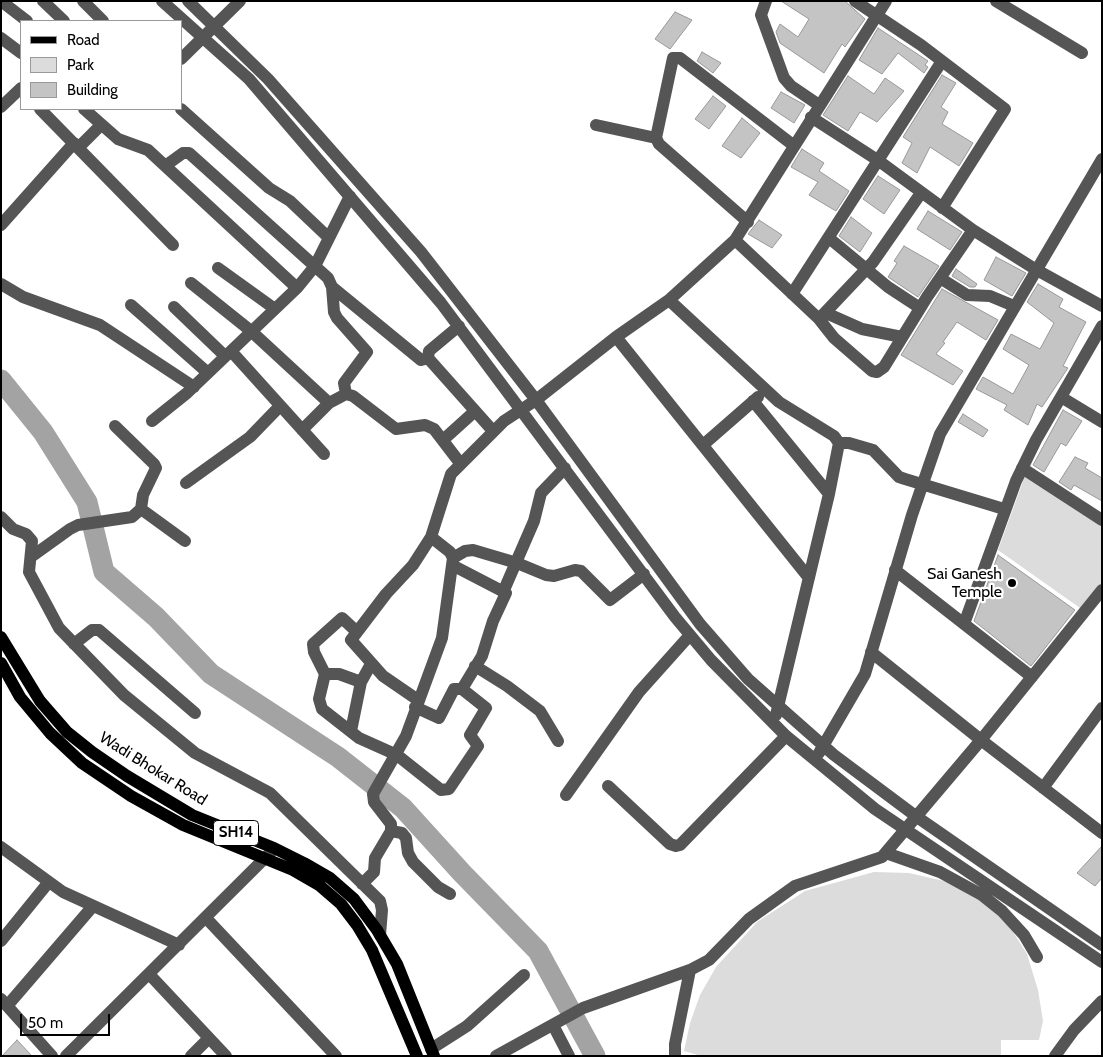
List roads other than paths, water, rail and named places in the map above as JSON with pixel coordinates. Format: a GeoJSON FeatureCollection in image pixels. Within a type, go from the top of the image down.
{"type":"FeatureCollection","features":[{"type":"Feature","properties":{"kind":"main road","name":"Wadi Bhokar Road"},"geometry":{"type":"LineString","coordinates":[[1,637],[40,701],[68,732],[92,752],[127,776],[192,815],[270,853],[330,878],[354,899],[380,935],[397,964],[432,1052]]}},
{"type":"Feature","properties":{"kind":"main road","name":"Wadi Bhokar Road"},"geometry":{"type":"LineString","coordinates":[[1,662],[20,697],[50,733],[82,763],[130,796],[183,825],[270,853],[320,885],[341,904],[357,925],[372,950],[417,1056]]}},
{"type":"Feature","properties":{"kind":"street"},"geometry":{"type":"LineString","coordinates":[[1,1],[26,20]]}},
{"type":"Feature","properties":{"kind":"street"},"geometry":{"type":"LineString","coordinates":[[43,1],[63,20]]}},
{"type":"Feature","properties":{"kind":"street"},"geometry":{"type":"LineString","coordinates":[[83,1],[102,20]]}},
{"type":"Feature","properties":{"kind":"street"},"geometry":{"type":"LineString","coordinates":[[162,1],[248,79],[426,285],[459,326],[690,635],[711,660],[786,736],[905,831],[1102,962]]}},
{"type":"Feature","properties":{"kind":"street"},"geometry":{"type":"LineString","coordinates":[[188,1],[268,78],[373,196],[439,274],[536,400],[700,624],[748,679],[824,747],[917,817],[1102,945]]}},
{"type":"Feature","properties":{"kind":"street"},"geometry":{"type":"LineString","coordinates":[[182,58],[216,27],[240,1]]}},
{"type":"Feature","properties":{"kind":"street"},"geometry":{"type":"LineString","coordinates":[[766,1],[761,16],[784,78],[791,86],[819,105]]}},
{"type":"Feature","properties":{"kind":"street"},"geometry":{"type":"LineString","coordinates":[[855,1],[942,61],[1005,109],[942,208]]}},
{"type":"Feature","properties":{"kind":"street"},"geometry":{"type":"LineString","coordinates":[[356,631],[342,618],[313,644],[314,652],[325,674],[319,704],[322,709],[365,741],[396,756],[441,790],[449,789],[478,746],[470,735],[486,710],[485,706],[462,689],[454,689],[438,718],[383,676],[350,640],[386,594],[413,566],[431,537],[447,483],[460,463],[493,431],[616,337],[669,300],[734,240],[748,222],[793,145],[875,15],[886,1]]}},
{"type":"Feature","properties":{"kind":"street"},"geometry":{"type":"LineString","coordinates":[[996,1],[1082,53]]}},
{"type":"Feature","properties":{"kind":"street"},"geometry":{"type":"LineString","coordinates":[[1,38],[20,52]]}},
{"type":"Feature","properties":{"kind":"street"},"geometry":{"type":"LineString","coordinates":[[748,222],[659,144],[656,138],[672,62],[676,56],[793,145]]}},
{"type":"Feature","properties":{"kind":"street"},"geometry":{"type":"LineString","coordinates":[[792,294],[942,61]]}},
{"type":"Feature","properties":{"kind":"street"},"geometry":{"type":"LineString","coordinates":[[1,106],[20,90]]}},
{"type":"Feature","properties":{"kind":"street"},"geometry":{"type":"LineString","coordinates":[[182,109],[269,188],[290,201],[329,238]]}},
{"type":"Feature","properties":{"kind":"street"},"geometry":{"type":"LineString","coordinates":[[41,110],[173,245]]}},
{"type":"Feature","properties":{"kind":"street"},"geometry":{"type":"LineString","coordinates":[[85,110],[118,140],[148,150],[297,288]]}},
{"type":"Feature","properties":{"kind":"street"},"geometry":{"type":"LineString","coordinates":[[811,117],[879,161],[973,230],[1035,269],[1102,306]]}},
{"type":"Feature","properties":{"kind":"street"},"geometry":{"type":"LineString","coordinates":[[1,225],[76,146],[100,125]]}},
{"type":"Feature","properties":{"kind":"street"},"geometry":{"type":"LineString","coordinates":[[596,125],[656,138]]}},
{"type":"Feature","properties":{"kind":"street"},"geometry":{"type":"LineString","coordinates":[[166,166],[183,153],[189,153],[328,278],[332,287],[334,312],[337,318],[367,352],[344,383],[346,394]]}},
{"type":"Feature","properties":{"kind":"street"},"geometry":{"type":"LineString","coordinates":[[814,759],[824,747],[865,674],[895,570],[940,434],[1035,269],[1102,159]]}},
{"type":"Feature","properties":{"kind":"street"},"geometry":{"type":"LineString","coordinates":[[822,316],[867,269],[921,193]]}},
{"type":"Feature","properties":{"kind":"street"},"geometry":{"type":"LineString","coordinates":[[152,421],[194,387],[297,288],[315,266],[350,196]]}},
{"type":"Feature","properties":{"kind":"street"},"geometry":{"type":"LineString","coordinates":[[360,209],[373,196]]}},
{"type":"Feature","properties":{"kind":"street"},"geometry":{"type":"LineString","coordinates":[[822,316],[834,338],[872,371],[877,372],[884,367],[920,308],[973,230]]}},
{"type":"Feature","properties":{"kind":"street"},"geometry":{"type":"LineString","coordinates":[[829,238],[902,297],[920,308]]}},
{"type":"Feature","properties":{"kind":"street"},"geometry":{"type":"LineString","coordinates":[[734,240],[792,294],[822,316],[862,329],[902,337]]}},
{"type":"Feature","properties":{"kind":"street"},"geometry":{"type":"LineString","coordinates":[[218,268],[275,309]]}},
{"type":"Feature","properties":{"kind":"street"},"geometry":{"type":"LineString","coordinates":[[426,285],[439,274]]}},
{"type":"Feature","properties":{"kind":"street"},"geometry":{"type":"LineString","coordinates":[[940,278],[967,295],[990,296],[1014,306]]}},
{"type":"Feature","properties":{"kind":"street"},"geometry":{"type":"LineString","coordinates":[[191,283],[251,331],[329,403]]}},
{"type":"Feature","properties":{"kind":"street"},"geometry":{"type":"LineString","coordinates":[[1,284],[23,297],[100,325],[194,387]]}},
{"type":"Feature","properties":{"kind":"street"},"geometry":{"type":"LineString","coordinates":[[332,287],[421,360],[428,358]]}},
{"type":"Feature","properties":{"kind":"street"},"geometry":{"type":"LineString","coordinates":[[669,300],[765,391],[779,402],[834,436],[838,443],[829,494],[810,578],[779,708],[772,722]]}},
{"type":"Feature","properties":{"kind":"street"},"geometry":{"type":"LineString","coordinates":[[132,304],[208,373]]}},
{"type":"Feature","properties":{"kind":"street"},"geometry":{"type":"LineString","coordinates":[[174,307],[228,354],[280,406],[324,454]]}},
{"type":"Feature","properties":{"kind":"street"},"geometry":{"type":"LineString","coordinates":[[459,326],[429,351],[428,358],[474,412],[493,431]]}},
{"type":"Feature","properties":{"kind":"street"},"geometry":{"type":"LineString","coordinates":[[964,624],[1004,509],[1022,468],[1102,326]]}},
{"type":"Feature","properties":{"kind":"street"},"geometry":{"type":"LineString","coordinates":[[616,337],[810,578]]}},
{"type":"Feature","properties":{"kind":"street"},"geometry":{"type":"LineString","coordinates":[[703,445],[765,391]]}},
{"type":"Feature","properties":{"kind":"street"},"geometry":{"type":"LineString","coordinates":[[302,430],[329,403],[346,394],[353,396],[390,426],[403,429],[424,425],[434,429],[460,463]]}},
{"type":"Feature","properties":{"kind":"street"},"geometry":{"type":"LineString","coordinates":[[1061,397],[1102,422]]}},
{"type":"Feature","properties":{"kind":"street"},"geometry":{"type":"LineString","coordinates":[[753,402],[829,494]]}},
{"type":"Feature","properties":{"kind":"street"},"geometry":{"type":"LineString","coordinates":[[186,483],[250,437],[280,406]]}},
{"type":"Feature","properties":{"kind":"street"},"geometry":{"type":"LineString","coordinates":[[443,440],[474,412]]}},
{"type":"Feature","properties":{"kind":"street"},"geometry":{"type":"LineString","coordinates":[[31,557],[78,525],[132,517],[141,509],[143,495],[156,468],[115,426]]}},
{"type":"Feature","properties":{"kind":"street"},"geometry":{"type":"LineString","coordinates":[[838,443],[864,446],[880,456],[899,477],[1004,509]]}},
{"type":"Feature","properties":{"kind":"street"},"geometry":{"type":"LineString","coordinates":[[504,590],[517,562],[522,544],[534,521],[541,493],[565,468]]}},
{"type":"Feature","properties":{"kind":"street"},"geometry":{"type":"LineString","coordinates":[[1022,468],[1102,520]]}},
{"type":"Feature","properties":{"kind":"street"},"geometry":{"type":"LineString","coordinates":[[141,509],[185,541]]}},
{"type":"Feature","properties":{"kind":"street"},"geometry":{"type":"LineString","coordinates":[[1,517],[12,529],[30,537],[34,544],[29,569],[30,575],[56,625],[124,695],[195,753],[270,793],[382,905],[380,935]]}},
{"type":"Feature","properties":{"kind":"street"},"geometry":{"type":"LineString","coordinates":[[362,884],[374,872],[375,858],[391,831],[391,824],[374,802],[373,794],[406,736],[416,703],[442,638],[453,562],[450,552],[431,537]]}},
{"type":"Feature","properties":{"kind":"street"},"geometry":{"type":"LineString","coordinates":[[453,562],[473,550],[517,562],[554,576],[575,570],[582,571],[610,600],[644,574]]}},
{"type":"Feature","properties":{"kind":"street"},"geometry":{"type":"LineString","coordinates":[[453,562],[504,590],[506,596],[493,621],[485,647],[462,689]]}},
{"type":"Feature","properties":{"kind":"street"},"geometry":{"type":"LineString","coordinates":[[895,570],[1032,677]]}},
{"type":"Feature","properties":{"kind":"street"},"geometry":{"type":"LineString","coordinates":[[496,1056],[583,1008],[690,970],[709,960],[749,919],[795,886],[882,857],[981,740],[1102,590]]}},
{"type":"Feature","properties":{"kind":"street"},"geometry":{"type":"LineString","coordinates":[[74,644],[92,630],[99,630],[195,714]]}},
{"type":"Feature","properties":{"kind":"street"},"geometry":{"type":"LineString","coordinates":[[566,795],[639,692],[690,635]]}},
{"type":"Feature","properties":{"kind":"street"},"geometry":{"type":"LineString","coordinates":[[871,652],[1102,833]]}},
{"type":"Feature","properties":{"kind":"street"},"geometry":{"type":"LineString","coordinates":[[351,731],[360,682],[371,664]]}},
{"type":"Feature","properties":{"kind":"street"},"geometry":{"type":"LineString","coordinates":[[475,666],[507,686],[540,711],[558,741]]}},
{"type":"Feature","properties":{"kind":"street"},"geometry":{"type":"LineString","coordinates":[[325,674],[339,674],[360,682]]}},
{"type":"Feature","properties":{"kind":"street"},"geometry":{"type":"LineString","coordinates":[[1043,788],[1102,708]]}},
{"type":"Feature","properties":{"kind":"street"},"geometry":{"type":"LineString","coordinates":[[608,786],[670,844],[680,845],[786,736]]}},
{"type":"Feature","properties":{"kind":"street"},"geometry":{"type":"LineString","coordinates":[[391,831],[402,833],[406,838],[408,853],[413,862],[438,887],[450,894]]}},
{"type":"Feature","properties":{"kind":"street"},"geometry":{"type":"LineString","coordinates":[[1,847],[48,883],[93,906],[179,945]]}},
{"type":"Feature","properties":{"kind":"street"},"geometry":{"type":"LineString","coordinates":[[66,1056],[270,853]]}},
{"type":"Feature","properties":{"kind":"street"},"geometry":{"type":"LineString","coordinates":[[886,853],[940,872],[982,895],[1002,911],[1024,935],[1037,957]]}},
{"type":"Feature","properties":{"kind":"street"},"geometry":{"type":"LineString","coordinates":[[1,941],[48,883]]}},
{"type":"Feature","properties":{"kind":"street"},"geometry":{"type":"LineString","coordinates":[[52,1056],[4,1002],[93,906]]}},
{"type":"Feature","properties":{"kind":"street"},"geometry":{"type":"LineString","coordinates":[[206,918],[336,1056]]}},
{"type":"Feature","properties":{"kind":"street"},"geometry":{"type":"LineString","coordinates":[[675,1056],[675,1044],[690,970]]}},
{"type":"Feature","properties":{"kind":"street"},"geometry":{"type":"LineString","coordinates":[[149,974],[226,1056]]}},
{"type":"Feature","properties":{"kind":"street"},"geometry":{"type":"LineString","coordinates":[[432,1052],[467,1026],[524,975]]}},
{"type":"Feature","properties":{"kind":"street"},"geometry":{"type":"LineString","coordinates":[[1061,1054],[1074,1030],[1102,1001]]}},
{"type":"Feature","properties":{"kind":"street"},"geometry":{"type":"LineString","coordinates":[[553,1025],[570,1056]]}},
{"type":"Feature","properties":{"kind":"street"},"geometry":{"type":"LineString","coordinates":[[191,1056],[209,1038]]}},
{"type":"Feature","properties":{"kind":"waterway"},"geometry":{"type":"LineString","coordinates":[[1,380],[43,432],[87,502],[104,572],[156,617],[211,674],[338,757],[403,808],[462,873],[538,951],[595,1056]]}},
{"type":"Feature","properties":{"kind":"place","name":"Sai Ganesh Temple"},"geometry":{"type":"Point","coordinates":[1012,583]}}]}
